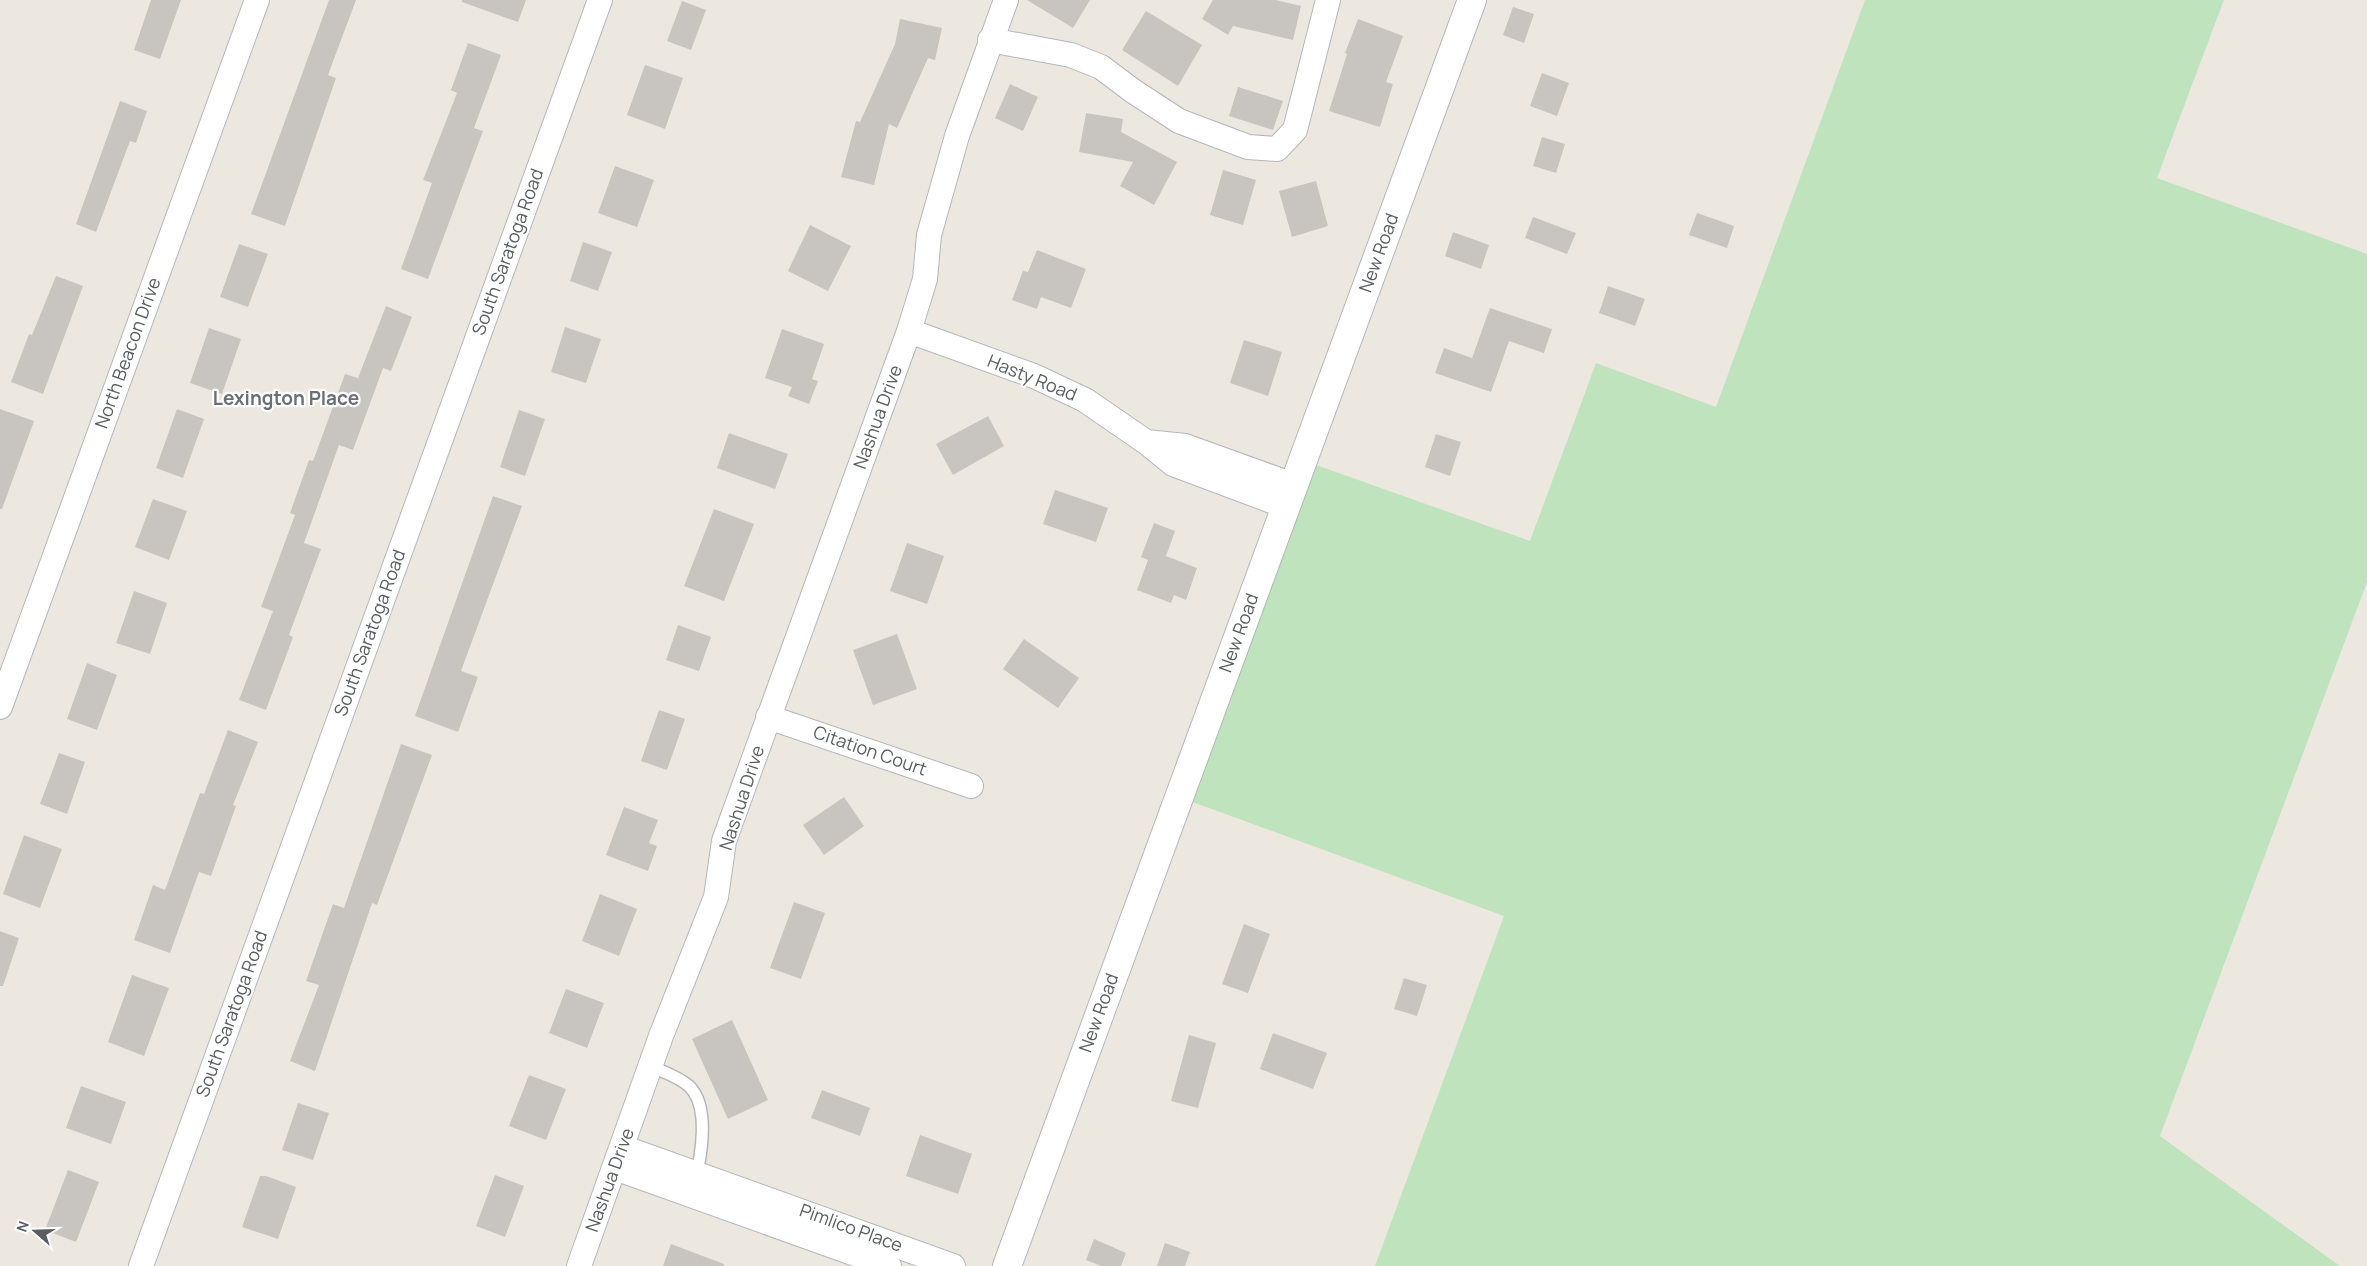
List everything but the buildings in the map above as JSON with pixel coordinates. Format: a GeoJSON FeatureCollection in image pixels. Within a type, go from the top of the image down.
{"type":"FeatureCollection","features":[{"type":"Feature","properties":{"kind":"street","name":"North Beacon Drive"},"geometry":{"type":"LineString","coordinates":[[0,707],[257,0]]}},
{"type":"Feature","properties":{"kind":"street","name":"South Saratoga Road"},"geometry":{"type":"LineString","coordinates":[[141,1266],[600,0]]}},
{"type":"Feature","properties":{"kind":"street","name":"Nashua Drive"},"geometry":{"type":"LineString","coordinates":[[579,1266],[651,1066],[716,897],[724,841],[909,331],[925,279],[931,226],[957,136],[1006,0]]}},
{"type":"Feature","properties":{"kind":"street"},"geometry":{"type":"LineString","coordinates":[[990,40],[1070,55],[1101,67],[1133,91],[1179,121],[1248,147],[1277,149],[1295,130],[1328,0]]}},
{"type":"Feature","properties":{"kind":"street","name":"New Road"},"geometry":{"type":"LineString","coordinates":[[1007,1266],[1472,0]]}},
{"type":"Feature","properties":{"kind":"street","name":"Hasty Road"},"geometry":{"type":"LineString","coordinates":[[909,331],[1034,376],[1085,400],[1146,442],[1185,446],[1289,495]]}},
{"type":"Feature","properties":{"kind":"street","name":"Citation Court"},"geometry":{"type":"LineString","coordinates":[[768,717],[971,786]]}},
{"type":"Feature","properties":{"kind":"street","name":"Pimlico Place"},"geometry":{"type":"LineString","coordinates":[[619,1157],[697,1173],[745,1202]]}},
{"type":"Feature","properties":{"kind":"street","name":"Pimlico Place"},"geometry":{"type":"LineString","coordinates":[[619,1157],[745,1202],[875,1257],[953,1266]]}},
{"type":"Feature","properties":{"kind":"lane"},"geometry":{"type":"LineString","coordinates":[[651,1066],[688,1085],[699,1106],[703,1136],[697,1173]]}},
{"type":"Feature","properties":{"kind":"green space"},"geometry":{"type":"Polygon","coordinates":[[[1865,0],[2224,0],[2157,178],[2367,254],[2367,582],[2160,1136],[2340,1266],[1375,1266],[1504,916],[1179,797],[1302,460],[1530,541],[1596,363],[1716,407],[1865,0]]]}},
{"type":"Feature","properties":{"kind":"district","name":"Lexington Place"},"geometry":{"type":"Point","coordinates":[286,398]}}]}
